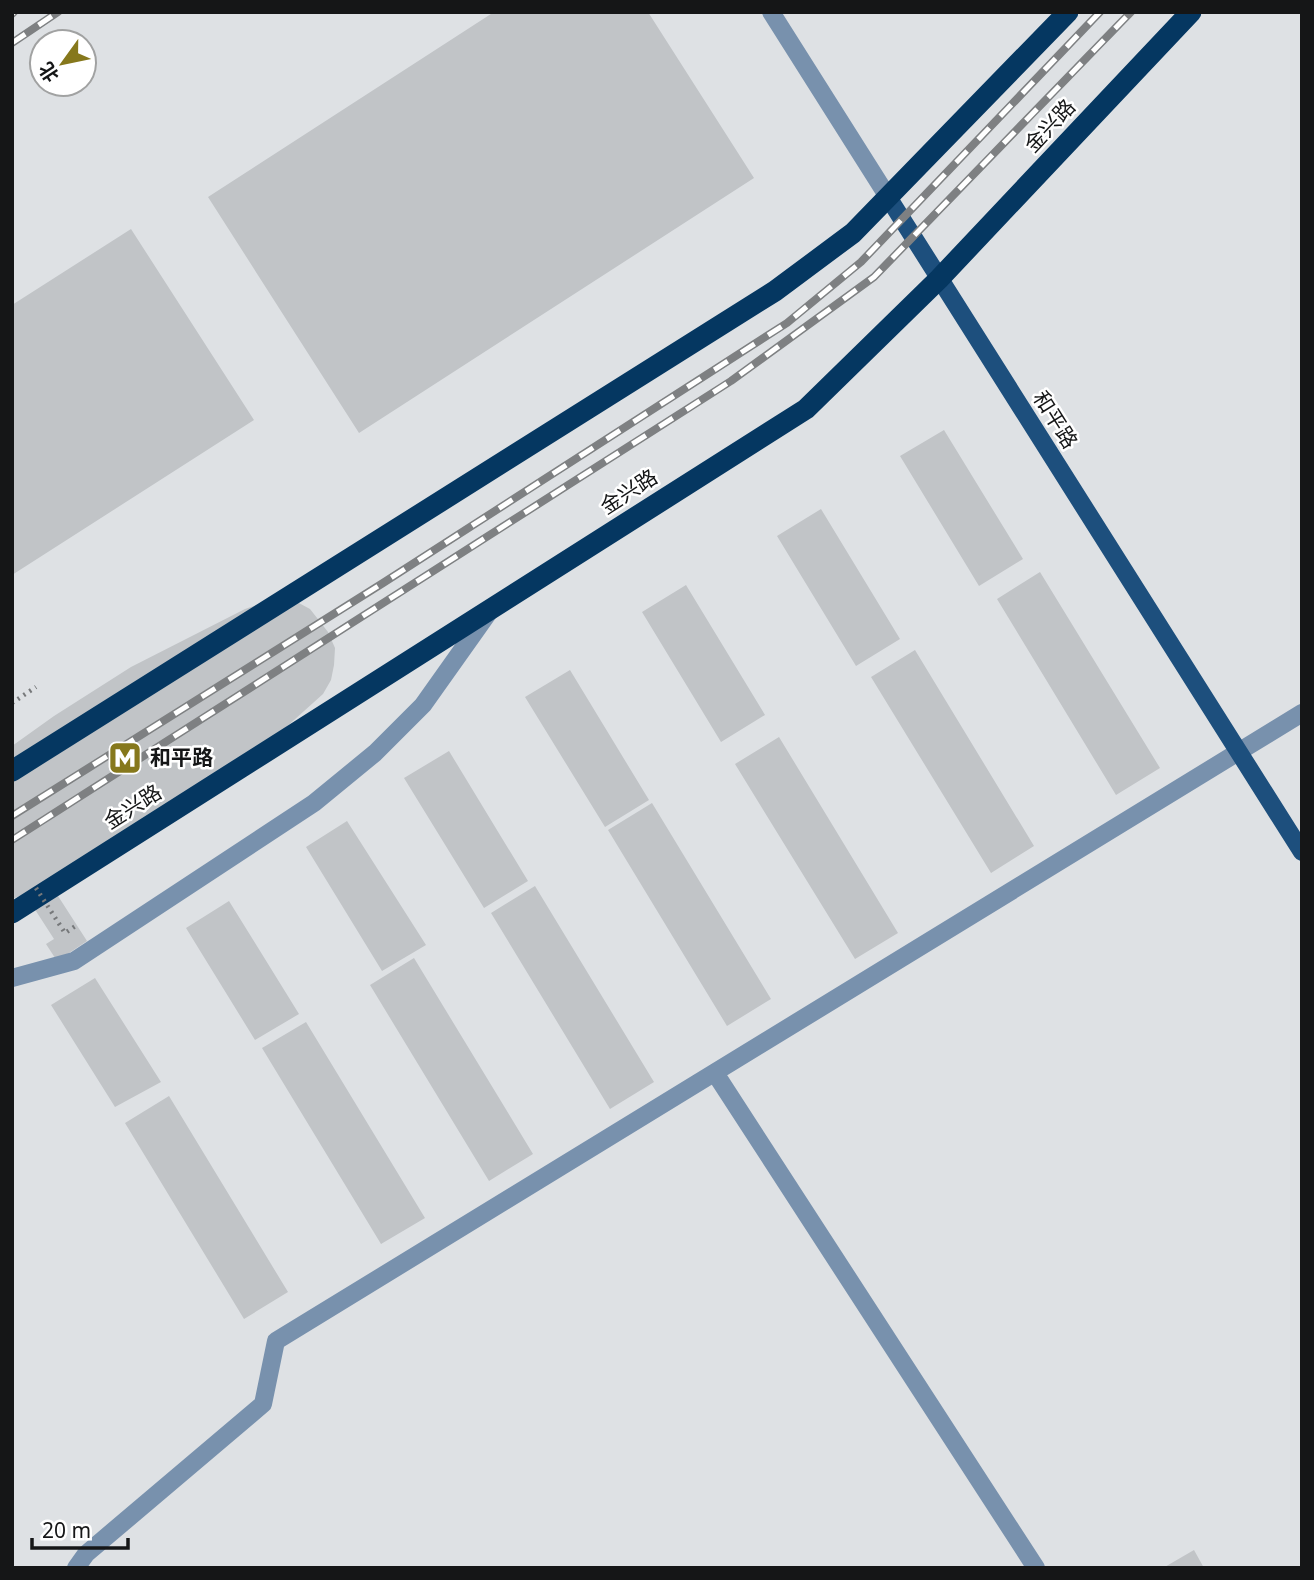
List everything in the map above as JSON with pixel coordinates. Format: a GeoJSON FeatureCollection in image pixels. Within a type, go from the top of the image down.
{"type":"FeatureCollection","features":[{"type":"Feature","properties":{"kind":"highway"},"geometry":{"type":"LineString","coordinates":[[12,771],[775,291],[853,233],[1068,12]]}},
{"type":"Feature","properties":{"kind":"highway","name":"金兴路"},"geometry":{"type":"LineString","coordinates":[[12,913],[806,408],[939,279],[1191,12]]}},
{"type":"Feature","properties":{"kind":"main road","name":"和平路"},"geometry":{"type":"LineString","coordinates":[[888,197],[1302,852]]}},
{"type":"Feature","properties":{"kind":"street","name":"和平路"},"geometry":{"type":"LineString","coordinates":[[771,12],[888,197]]}},
{"type":"Feature","properties":{"kind":"street"},"geometry":{"type":"LineString","coordinates":[[12,978],[74,961],[314,803],[375,753],[423,705],[490,610]]}},
{"type":"Feature","properties":{"kind":"street"},"geometry":{"type":"LineString","coordinates":[[76,1568],[86,1555],[263,1404],[276,1341],[1302,713]]}},
{"type":"Feature","properties":{"kind":"street"},"geometry":{"type":"LineString","coordinates":[[715,1073],[1036,1568]]}},
{"type":"Feature","properties":{"kind":"path"},"geometry":{"type":"LineString","coordinates":[[12,703],[36,687]]}},
{"type":"Feature","properties":{"kind":"path"},"geometry":{"type":"LineString","coordinates":[[36,888],[65,933],[77,925]]}},
{"type":"Feature","properties":{"kind":"building"},"geometry":{"type":"Polygon","coordinates":[[[494,12],[648,12],[754,178],[359,433],[208,197],[494,12]]]}},
{"type":"Feature","properties":{"kind":"building"},"geometry":{"type":"Polygon","coordinates":[[[131,229],[254,420],[12,575],[12,305],[131,229]]]}},
{"type":"Feature","properties":{"kind":"building"},"geometry":{"type":"Polygon","coordinates":[[[944,430],[1023,559],[979,586],[900,456],[944,430]]]}},
{"type":"Feature","properties":{"kind":"building"},"geometry":{"type":"Polygon","coordinates":[[[821,509],[900,639],[856,666],[777,536],[821,509]]]}},
{"type":"Feature","properties":{"kind":"building"},"geometry":{"type":"Polygon","coordinates":[[[1040,572],[1160,768],[1116,795],[997,599],[1040,572]]]}},
{"type":"Feature","properties":{"kind":"building"},"geometry":{"type":"Polygon","coordinates":[[[686,585],[765,715],[721,742],[642,612],[686,585]]]}},
{"type":"Feature","properties":{"kind":"building"},"geometry":{"type":"Polygon","coordinates":[[[268,601],[297,602],[310,609],[328,632],[335,648],[334,665],[331,680],[323,694],[274,738],[49,882],[87,941],[57,961],[46,944],[54,939],[25,894],[12,899],[12,746],[131,667],[245,609],[268,601]]]}},
{"type":"Feature","properties":{"kind":"building"},"geometry":{"type":"Polygon","coordinates":[[[915,650],[1034,846],[991,873],[871,677],[915,650]]]}},
{"type":"Feature","properties":{"kind":"building"},"geometry":{"type":"Polygon","coordinates":[[[570,670],[649,800],[605,827],[525,697],[570,670]]]}},
{"type":"Feature","properties":{"kind":"building"},"geometry":{"type":"Polygon","coordinates":[[[779,737],[898,933],[855,959],[735,764],[779,737]]]}},
{"type":"Feature","properties":{"kind":"building"},"geometry":{"type":"Polygon","coordinates":[[[449,751],[528,881],[484,908],[404,778],[449,751]]]}},
{"type":"Feature","properties":{"kind":"building"},"geometry":{"type":"Polygon","coordinates":[[[652,803],[771,999],[727,1026],[608,830],[652,803]]]}},
{"type":"Feature","properties":{"kind":"building"},"geometry":{"type":"Polygon","coordinates":[[[347,821],[426,945],[382,971],[306,847],[347,821]]]}},
{"type":"Feature","properties":{"kind":"building"},"geometry":{"type":"Polygon","coordinates":[[[535,886],[654,1082],[610,1109],[491,913],[535,886]]]}},
{"type":"Feature","properties":{"kind":"building"},"geometry":{"type":"Polygon","coordinates":[[[229,901],[299,1014],[255,1040],[186,928],[229,901]]]}},
{"type":"Feature","properties":{"kind":"building"},"geometry":{"type":"Polygon","coordinates":[[[414,958],[533,1154],[489,1181],[370,985],[414,958]]]}},
{"type":"Feature","properties":{"kind":"building"},"geometry":{"type":"Polygon","coordinates":[[[95,978],[161,1082],[115,1107],[51,1005],[95,978]]]}},
{"type":"Feature","properties":{"kind":"building"},"geometry":{"type":"Polygon","coordinates":[[[306,1022],[425,1218],[381,1244],[262,1048],[306,1022]]]}},
{"type":"Feature","properties":{"kind":"building"},"geometry":{"type":"Polygon","coordinates":[[[169,1096],[288,1292],[244,1319],[125,1123],[169,1096]]]}},
{"type":"Feature","properties":{"kind":"building"},"geometry":{"type":"Polygon","coordinates":[[[1194,1550],[1204,1568],[1163,1568],[1194,1550]]]}},
{"type":"Feature","properties":{"kind":"railway"},"geometry":{"type":"LineString","coordinates":[[12,43],[58,12]]}},
{"type":"Feature","properties":{"kind":"railway"},"geometry":{"type":"LineString","coordinates":[[12,816],[383,583],[787,323],[861,262],[1100,12]]}},
{"type":"Feature","properties":{"kind":"railway"},"geometry":{"type":"LineString","coordinates":[[12,840],[731,381],[874,277],[1131,12]]}},
{"type":"Feature","properties":{"kind":"place","name":"和平路"},"geometry":{"type":"Point","coordinates":[125,758]}}]}
